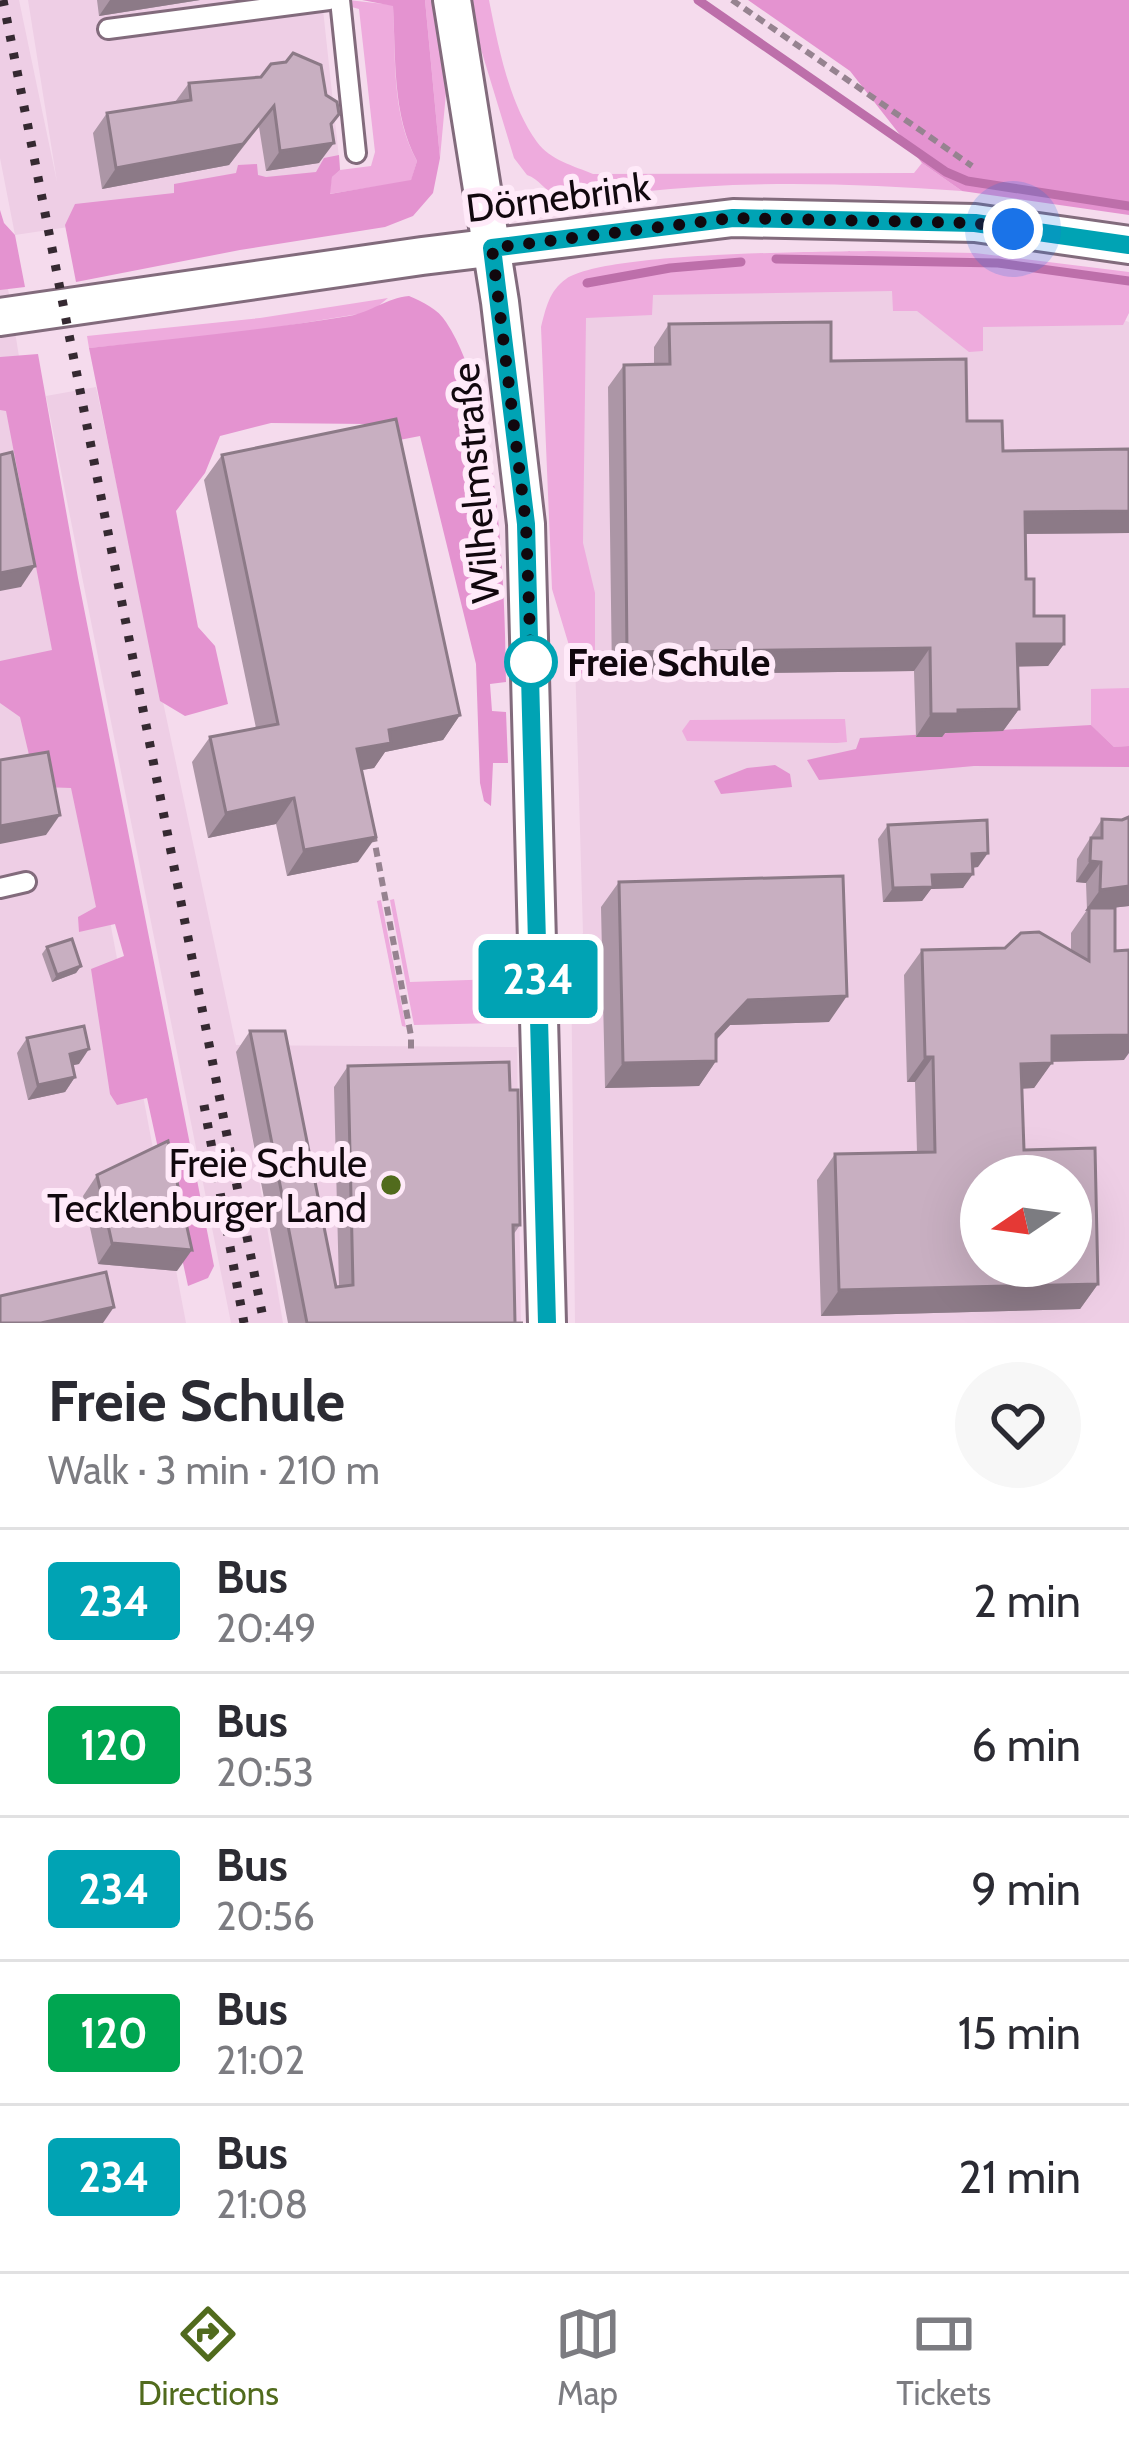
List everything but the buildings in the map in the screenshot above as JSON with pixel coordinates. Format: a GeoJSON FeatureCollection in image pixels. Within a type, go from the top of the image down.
{"type":"FeatureCollection","features":[{"type":"Feature","properties":{"kind":"street","name":"Wilhelmstraße"},"geometry":{"type":"LineString","coordinates":[[452,0],[492,248],[526,524],[547,1323]]}},
{"type":"Feature","properties":{"kind":"street","name":"Dörnebrink"},"geometry":{"type":"LineString","coordinates":[[0,317],[733,218],[975,223],[1129,244]]}},
{"type":"Feature","properties":{"kind":"lane"},"geometry":{"type":"LineString","coordinates":[[108,29],[212,8],[329,0]]}},
{"type":"Feature","properties":{"kind":"lane"},"geometry":{"type":"LineString","coordinates":[[340,0],[356,153]]}},
{"type":"Feature","properties":{"kind":"lane"},"geometry":{"type":"LineString","coordinates":[[0,888],[26,883]]}},
{"type":"Feature","properties":{"kind":"path"},"geometry":{"type":"LineString","coordinates":[[732,0],[972,166]]}},
{"type":"Feature","properties":{"kind":"path"},"geometry":{"type":"LineString","coordinates":[[370,816],[411,1052]]}},
{"type":"Feature","properties":{"kind":"shaded area"},"geometry":{"type":"Polygon","coordinates":[[[0,0],[19,0],[57,182],[28,0],[322,0],[342,186],[15,235],[0,158],[0,0]]]}},
{"type":"Feature","properties":{"kind":"shaded area"},"geometry":{"type":"Polygon","coordinates":[[[348,0],[393,5],[399,105],[417,161],[411,181],[329,194],[332,177],[340,170],[371,166],[375,152],[359,9],[348,6],[348,0]]]}},
{"type":"Feature","properties":{"kind":"shaded area"},"geometry":{"type":"Polygon","coordinates":[[[362,0],[425,0],[440,158],[433,193],[413,216],[385,227],[76,282],[65,225],[75,204],[174,193],[174,184],[236,173],[238,165],[257,164],[258,175],[266,177],[316,172],[324,158],[339,155],[340,170],[332,177],[330,194],[411,180],[417,161],[399,105],[393,6],[362,0]]]}},
{"type":"Feature","properties":{"kind":"shaded area"},"geometry":{"type":"Polygon","coordinates":[[[425,0],[436,0],[447,82],[440,158],[425,0]]]}},
{"type":"Feature","properties":{"kind":"shaded area"},"geometry":{"type":"Polygon","coordinates":[[[466,0],[489,0],[512,92],[537,142],[555,158],[593,174],[914,173],[922,163],[962,191],[760,184],[587,199],[557,196],[527,175],[514,158],[466,0]]]}},
{"type":"Feature","properties":{"kind":"shaded area"},"geometry":{"type":"Polygon","coordinates":[[[748,0],[1129,0],[1129,215],[962,191],[922,163],[850,71],[748,0]]]}},
{"type":"Feature","properties":{"kind":"shaded area"},"geometry":{"type":"Polygon","coordinates":[[[0,210],[15,235],[25,287],[0,290],[0,210]]]}},
{"type":"Feature","properties":{"kind":"shaded area"},"geometry":{"type":"Polygon","coordinates":[[[0,239],[112,932],[186,1323],[0,1323],[0,239]]]}},
{"type":"Feature","properties":{"kind":"shaded area"},"geometry":{"type":"Polygon","coordinates":[[[975,253],[1129,272],[1129,313],[1123,325],[983,327],[983,351],[969,352],[917,311],[893,311],[892,291],[653,295],[652,315],[586,318],[583,543],[595,593],[595,678],[577,672],[552,589],[541,327],[556,289],[588,270],[622,263],[713,255],[975,253]]]}},
{"type":"Feature","properties":{"kind":"shaded area"},"geometry":{"type":"Polygon","coordinates":[[[1011,276],[1129,322],[1129,1323],[575,1323],[571,956],[583,933],[565,317],[579,289],[1011,276]]]}},
{"type":"Feature","properties":{"kind":"shaded area"},"geometry":{"type":"Polygon","coordinates":[[[409,296],[446,322],[464,356],[488,446],[501,547],[506,682],[490,684],[492,711],[506,712],[508,763],[493,763],[491,806],[484,801],[480,783],[476,664],[420,436],[384,443],[367,424],[271,423],[220,436],[205,473],[176,511],[198,627],[215,646],[228,704],[185,716],[160,701],[89,348],[349,316],[409,296]]]}},
{"type":"Feature","properties":{"kind":"shaded area"},"geometry":{"type":"Polygon","coordinates":[[[388,298],[371,312],[235,334],[89,348],[87,336],[260,318],[388,298]]]}},
{"type":"Feature","properties":{"kind":"shaded area"},"geometry":{"type":"Polygon","coordinates":[[[38,354],[214,1266],[208,1278],[188,1286],[147,1098],[117,1105],[110,1094],[91,969],[124,956],[115,924],[79,932],[78,917],[96,907],[71,788],[43,787],[30,759],[20,717],[0,703],[0,661],[52,650],[6,411],[0,410],[0,357],[38,354]]]}},
{"type":"Feature","properties":{"kind":"shaded area"},"geometry":{"type":"Polygon","coordinates":[[[96,387],[236,1045],[517,1047],[521,1323],[289,1323],[250,1125],[283,1323],[231,1323],[46,396],[96,387]]]}},
{"type":"Feature","properties":{"kind":"shaded area"},"geometry":{"type":"Polygon","coordinates":[[[1129,688],[1129,746],[1114,747],[1091,725],[1091,689],[1129,688]]]}},
{"type":"Feature","properties":{"kind":"shaded area"},"geometry":{"type":"Polygon","coordinates":[[[845,719],[847,742],[837,743],[687,741],[682,731],[690,720],[845,719]]]}},
{"type":"Feature","properties":{"kind":"shaded area"},"geometry":{"type":"Polygon","coordinates":[[[1091,725],[1114,747],[1129,746],[1129,767],[974,766],[819,780],[807,760],[856,749],[860,738],[1091,725]]]}},
{"type":"Feature","properties":{"kind":"shaded area"},"geometry":{"type":"Polygon","coordinates":[[[775,765],[790,774],[792,787],[721,794],[714,781],[747,768],[775,765]]]}},
{"type":"Feature","properties":{"kind":"shaded area"},"geometry":{"type":"Polygon","coordinates":[[[394,899],[410,982],[498,979],[498,1023],[414,1025],[390,900],[394,899]]]}},
{"type":"Feature","properties":{"kind":"shaded area"},"geometry":{"type":"Polygon","coordinates":[[[381,900],[406,1027],[402,1026],[377,901],[381,900]]]}},
{"type":"Feature","properties":{"kind":"waterway"},"geometry":{"type":"LineString","coordinates":[[698,0],[946,172],[967,181],[1129,206]]}},
{"type":"Feature","properties":{"kind":"waterway"},"geometry":{"type":"LineString","coordinates":[[776,259],[998,263],[1129,281]]}},
{"type":"Feature","properties":{"kind":"waterway"},"geometry":{"type":"LineString","coordinates":[[587,283],[670,268],[741,262]]}},
{"type":"Feature","properties":{"kind":"railway"},"geometry":{"type":"LineString","coordinates":[[3,0],[264,1323]]}},
{"type":"Feature","properties":{"kind":"railway"},"geometry":{"type":"LineString","coordinates":[[204,1105],[244,1323]]}},
{"type":"Feature","properties":{"kind":"bus line","name":"234"},"geometry":{"type":"LineString","coordinates":[[547,1323],[526,524],[492,248],[733,218],[975,223],[1129,245]]}},
{"type":"Feature","properties":{"kind":"place","name":"Freie Schule"},"geometry":{"type":"Point","coordinates":[531,662]}},
{"type":"Feature","properties":{"kind":"place","name":"Freie Schule Tecklenburger Land"},"geometry":{"type":"Point","coordinates":[391,1185]}},
{"type":"Feature","properties":{"kind":"route"},"geometry":{"type":"LineString","coordinates":[[531,662],[526,524],[492,248],[733,218],[975,223],[1013,229]]}}]}
